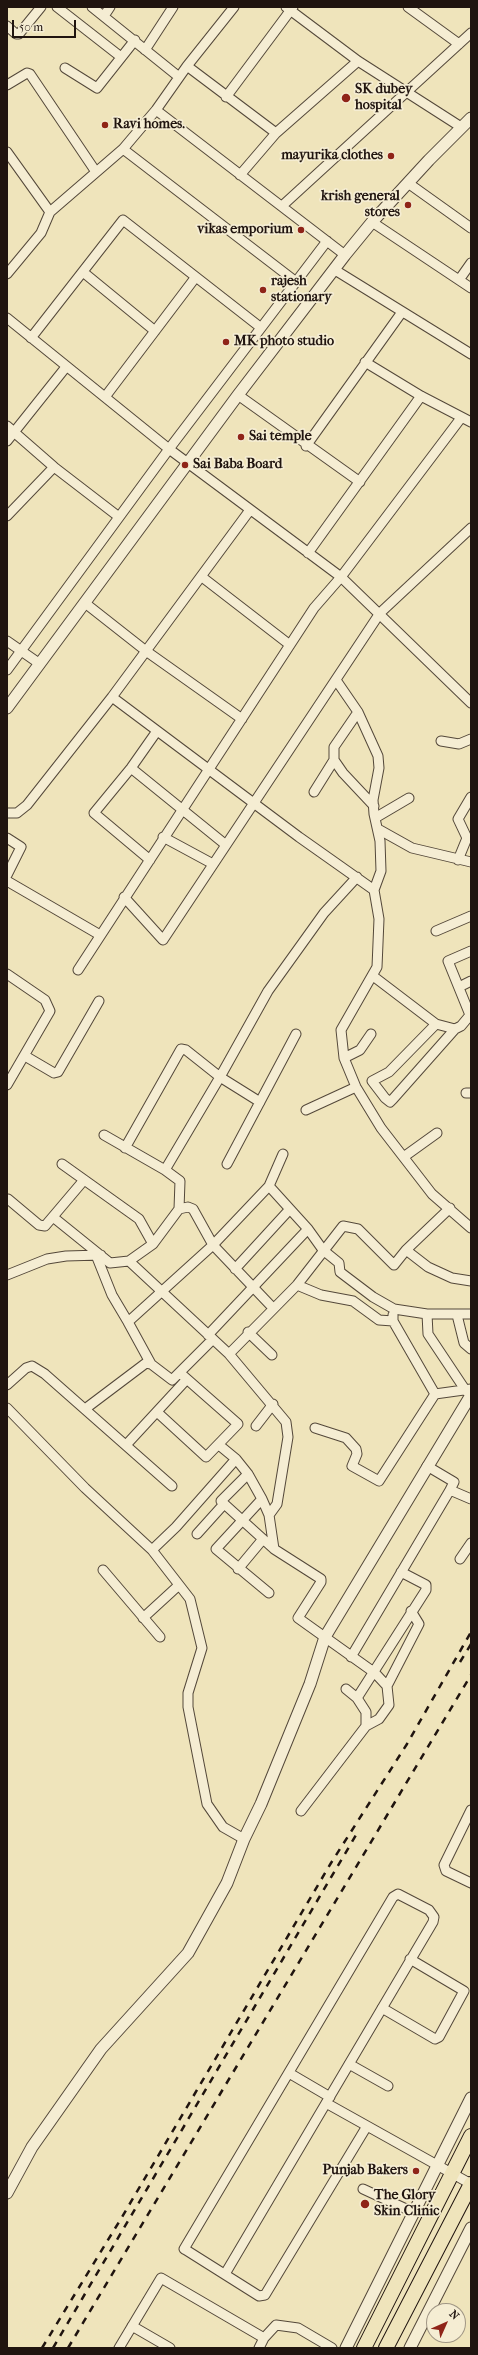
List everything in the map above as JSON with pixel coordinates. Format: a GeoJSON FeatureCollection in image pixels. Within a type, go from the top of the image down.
{"type":"FeatureCollection","features":[{"type":"Feature","properties":{"kind":"main road"},"geometry":{"type":"LineString","coordinates":[[364,2348],[471,2136]]}},
{"type":"Feature","properties":{"kind":"main road"},"geometry":{"type":"LineString","coordinates":[[386,2348],[471,2184]]}},
{"type":"Feature","properties":{"kind":"street"},"geometry":{"type":"LineString","coordinates":[[7,26],[16,34],[19,34],[41,7]]}},
{"type":"Feature","properties":{"kind":"street"},"geometry":{"type":"LineString","coordinates":[[57,7],[121,58]]}},
{"type":"Feature","properties":{"kind":"street"},"geometry":{"type":"LineString","coordinates":[[92,7],[135,40],[145,50],[179,77]]}},
{"type":"Feature","properties":{"kind":"street"},"geometry":{"type":"LineString","coordinates":[[104,16],[110,7]]}},
{"type":"Feature","properties":{"kind":"street"},"geometry":{"type":"LineString","coordinates":[[145,50],[173,7]]}},
{"type":"Feature","properties":{"kind":"street"},"geometry":{"type":"LineString","coordinates":[[10,270],[41,233],[50,212],[123,149],[156,110],[187,66],[234,7]]}},
{"type":"Feature","properties":{"kind":"street"},"geometry":{"type":"LineString","coordinates":[[408,7],[459,44]]}},
{"type":"Feature","properties":{"kind":"street"},"geometry":{"type":"LineString","coordinates":[[226,97],[290,8],[358,61],[461,127]]}},
{"type":"Feature","properties":{"kind":"street"},"geometry":{"type":"LineString","coordinates":[[282,206],[471,33]]}},
{"type":"Feature","properties":{"kind":"street"},"geometry":{"type":"LineString","coordinates":[[65,68],[97,88],[135,40]]}},
{"type":"Feature","properties":{"kind":"street"},"geometry":{"type":"LineString","coordinates":[[240,175],[276,133],[358,61]]}},
{"type":"Feature","properties":{"kind":"street"},"geometry":{"type":"LineString","coordinates":[[187,66],[226,97],[276,133]]}},
{"type":"Feature","properties":{"kind":"street"},"geometry":{"type":"LineString","coordinates":[[7,85],[27,73],[30,74],[96,172]]}},
{"type":"Feature","properties":{"kind":"street"},"geometry":{"type":"LineString","coordinates":[[156,110],[345,255]]}},
{"type":"Feature","properties":{"kind":"street"},"geometry":{"type":"LineString","coordinates":[[7,708],[238,395],[345,255],[372,222],[471,118]]}},
{"type":"Feature","properties":{"kind":"street"},"geometry":{"type":"LineString","coordinates":[[123,149],[295,281]]}},
{"type":"Feature","properties":{"kind":"street"},"geometry":{"type":"LineString","coordinates":[[7,152],[50,212]]}},
{"type":"Feature","properties":{"kind":"street"},"geometry":{"type":"LineString","coordinates":[[408,183],[471,228]]}},
{"type":"Feature","properties":{"kind":"street"},"geometry":{"type":"LineString","coordinates":[[30,338],[123,220],[260,327]]}},
{"type":"Feature","properties":{"kind":"street"},"geometry":{"type":"LineString","coordinates":[[372,222],[471,288]]}},
{"type":"Feature","properties":{"kind":"street"},"geometry":{"type":"LineString","coordinates":[[7,670],[22,652],[119,517],[260,327],[327,241]]}},
{"type":"Feature","properties":{"kind":"street"},"geometry":{"type":"LineString","coordinates":[[7,259],[10,270]]}},
{"type":"Feature","properties":{"kind":"street"},"geometry":{"type":"LineString","coordinates":[[459,280],[471,263]]}},
{"type":"Feature","properties":{"kind":"street"},"geometry":{"type":"LineString","coordinates":[[335,270],[471,354]]}},
{"type":"Feature","properties":{"kind":"street"},"geometry":{"type":"LineString","coordinates":[[83,272],[155,331]]}},
{"type":"Feature","properties":{"kind":"street"},"geometry":{"type":"LineString","coordinates":[[105,398],[196,278]]}},
{"type":"Feature","properties":{"kind":"street"},"geometry":{"type":"LineString","coordinates":[[306,446],[402,312]]}},
{"type":"Feature","properties":{"kind":"street"},"geometry":{"type":"LineString","coordinates":[[7,318],[169,449],[340,577],[380,613],[471,703]]}},
{"type":"Feature","properties":{"kind":"street"},"geometry":{"type":"LineString","coordinates":[[365,362],[420,396],[471,422]]}},
{"type":"Feature","properties":{"kind":"street"},"geometry":{"type":"LineString","coordinates":[[7,441],[66,367]]}},
{"type":"Feature","properties":{"kind":"street"},"geometry":{"type":"LineString","coordinates":[[238,395],[306,446],[360,482]]}},
{"type":"Feature","properties":{"kind":"street"},"geometry":{"type":"LineString","coordinates":[[308,553],[420,396]]}},
{"type":"Feature","properties":{"kind":"street"},"geometry":{"type":"LineString","coordinates":[[78,970],[150,860],[180,810],[242,719],[314,608],[340,577],[461,418]]}},
{"type":"Feature","properties":{"kind":"street"},"geometry":{"type":"LineString","coordinates":[[7,426],[54,467],[119,517]]}},
{"type":"Feature","properties":{"kind":"street"},"geometry":{"type":"LineString","coordinates":[[7,516],[54,467]]}},
{"type":"Feature","properties":{"kind":"street"},"geometry":{"type":"LineString","coordinates":[[7,813],[17,813],[26,806],[112,697],[250,510]]}},
{"type":"Feature","properties":{"kind":"street"},"geometry":{"type":"LineString","coordinates":[[124,898],[163,940],[255,804],[380,613],[471,528]]}},
{"type":"Feature","properties":{"kind":"street"},"geometry":{"type":"LineString","coordinates":[[202,577],[290,645]]}},
{"type":"Feature","properties":{"kind":"street"},"geometry":{"type":"LineString","coordinates":[[85,603],[146,651],[242,719]]}},
{"type":"Feature","properties":{"kind":"street"},"geometry":{"type":"LineString","coordinates":[[7,641],[40,664]]}},
{"type":"Feature","properties":{"kind":"street"},"geometry":{"type":"LineString","coordinates":[[336,680],[358,712],[378,756],[379,768],[374,806],[380,841],[381,871],[374,890],[379,919],[377,967],[374,976],[341,1030],[344,1058],[356,1088],[381,1128],[405,1156],[432,1194],[450,1208],[471,1228]]}},
{"type":"Feature","properties":{"kind":"street"},"geometry":{"type":"LineString","coordinates":[[112,697],[209,768],[299,838],[374,890]]}},
{"type":"Feature","properties":{"kind":"street"},"geometry":{"type":"LineString","coordinates":[[314,792],[334,760],[334,747],[358,712]]}},
{"type":"Feature","properties":{"kind":"street"},"geometry":{"type":"LineString","coordinates":[[150,860],[94,813],[131,768],[157,731]]}},
{"type":"Feature","properties":{"kind":"street"},"geometry":{"type":"LineString","coordinates":[[441,741],[459,744],[471,738]]}},
{"type":"Feature","properties":{"kind":"street"},"geometry":{"type":"LineString","coordinates":[[334,760],[343,773],[374,806]]}},
{"type":"Feature","properties":{"kind":"street"},"geometry":{"type":"LineString","coordinates":[[131,768],[180,810],[226,845]]}},
{"type":"Feature","properties":{"kind":"street"},"geometry":{"type":"LineString","coordinates":[[458,860],[467,838],[458,819],[471,797]]}},
{"type":"Feature","properties":{"kind":"street"},"geometry":{"type":"LineString","coordinates":[[375,818],[409,798]]}},
{"type":"Feature","properties":{"kind":"street"},"geometry":{"type":"LineString","coordinates":[[378,829],[412,848],[471,862]]}},
{"type":"Feature","properties":{"kind":"street"},"geometry":{"type":"LineString","coordinates":[[163,837],[213,864]]}},
{"type":"Feature","properties":{"kind":"street"},"geometry":{"type":"LineString","coordinates":[[7,838],[21,848],[7,875]]}},
{"type":"Feature","properties":{"kind":"street"},"geometry":{"type":"LineString","coordinates":[[165,1170],[220,1077],[268,991],[324,913],[357,877]]}},
{"type":"Feature","properties":{"kind":"street"},"geometry":{"type":"LineString","coordinates":[[7,881],[100,935]]}},
{"type":"Feature","properties":{"kind":"street"},"geometry":{"type":"LineString","coordinates":[[436,931],[471,916]]}},
{"type":"Feature","properties":{"kind":"street"},"geometry":{"type":"LineString","coordinates":[[372,1081],[390,1102],[455,1029],[461,1026],[470,1014],[448,961],[471,951]]}},
{"type":"Feature","properties":{"kind":"street"},"geometry":{"type":"LineString","coordinates":[[7,974],[45,1000],[50,1007],[49,1014],[7,1085]]}},
{"type":"Feature","properties":{"kind":"street"},"geometry":{"type":"LineString","coordinates":[[374,976],[436,1024],[455,1029]]}},
{"type":"Feature","properties":{"kind":"street"},"geometry":{"type":"LineString","coordinates":[[458,987],[471,981]]}},
{"type":"Feature","properties":{"kind":"street"},"geometry":{"type":"LineString","coordinates":[[25,1056],[54,1073],[58,1072],[100,1001]]}},
{"type":"Feature","properties":{"kind":"street"},"geometry":{"type":"LineString","coordinates":[[306,1110],[389,1072],[436,1024]]}},
{"type":"Feature","properties":{"kind":"street"},"geometry":{"type":"LineString","coordinates":[[227,1164],[296,1034]]}},
{"type":"Feature","properties":{"kind":"street"},"geometry":{"type":"LineString","coordinates":[[344,1058],[360,1050],[371,1034]]}},
{"type":"Feature","properties":{"kind":"street"},"geometry":{"type":"LineString","coordinates":[[125,1148],[181,1049],[186,1050],[220,1077],[260,1102]]}},
{"type":"Feature","properties":{"kind":"street"},"geometry":{"type":"LineString","coordinates":[[405,1156],[436,1133]]}},
{"type":"Feature","properties":{"kind":"street"},"geometry":{"type":"LineString","coordinates":[[104,1135],[165,1170],[180,1181],[179,1209]]}},
{"type":"Feature","properties":{"kind":"street"},"geometry":{"type":"LineString","coordinates":[[128,1322],[214,1245],[269,1186],[283,1154]]}},
{"type":"Feature","properties":{"kind":"street"},"geometry":{"type":"LineString","coordinates":[[62,1164],[139,1218],[153,1244]]}},
{"type":"Feature","properties":{"kind":"street"},"geometry":{"type":"LineString","coordinates":[[8,1199],[42,1227],[53,1217],[84,1180]]}},
{"type":"Feature","properties":{"kind":"street"},"geometry":{"type":"LineString","coordinates":[[269,1186],[308,1229],[323,1250],[339,1263],[340,1272],[374,1297],[394,1309],[426,1314],[471,1314]]}},
{"type":"Feature","properties":{"kind":"street"},"geometry":{"type":"LineString","coordinates":[[53,1217],[98,1255],[110,1263],[129,1261],[153,1244],[179,1209],[183,1206],[192,1209],[214,1245],[253,1289],[273,1308]]}},
{"type":"Feature","properties":{"kind":"street"},"geometry":{"type":"LineString","coordinates":[[229,1354],[248,1332],[297,1285],[343,1226],[358,1229],[394,1265],[406,1250],[450,1208]]}},
{"type":"Feature","properties":{"kind":"street"},"geometry":{"type":"LineString","coordinates":[[235,1269],[290,1209]]}},
{"type":"Feature","properties":{"kind":"street"},"geometry":{"type":"LineString","coordinates":[[126,1445],[157,1412],[184,1376],[210,1337],[308,1229]]}},
{"type":"Feature","properties":{"kind":"street"},"geometry":{"type":"LineString","coordinates":[[406,1250],[428,1267],[452,1278],[471,1281]]}},
{"type":"Feature","properties":{"kind":"street"},"geometry":{"type":"LineString","coordinates":[[7,1275],[47,1259],[98,1255]]}},
{"type":"Feature","properties":{"kind":"street"},"geometry":{"type":"LineString","coordinates":[[98,1255],[112,1295],[152,1364],[172,1380],[184,1376]]}},
{"type":"Feature","properties":{"kind":"street"},"geometry":{"type":"LineString","coordinates":[[129,1261],[229,1354],[273,1404],[286,1422],[288,1437],[277,1504],[269,1515]]}},
{"type":"Feature","properties":{"kind":"street"},"geometry":{"type":"LineString","coordinates":[[297,1285],[320,1295],[353,1301],[379,1320],[393,1321]]}},
{"type":"Feature","properties":{"kind":"street"},"geometry":{"type":"LineString","coordinates":[[394,1309],[393,1321],[435,1394]]}},
{"type":"Feature","properties":{"kind":"street"},"geometry":{"type":"LineString","coordinates":[[426,1314],[428,1334],[469,1392]]}},
{"type":"Feature","properties":{"kind":"street"},"geometry":{"type":"LineString","coordinates":[[457,1315],[464,1343],[471,1349]]}},
{"type":"Feature","properties":{"kind":"street"},"geometry":{"type":"LineString","coordinates":[[248,1332],[272,1355]]}},
{"type":"Feature","properties":{"kind":"street"},"geometry":{"type":"LineString","coordinates":[[85,1409],[146,1363],[152,1364]]}},
{"type":"Feature","properties":{"kind":"street"},"geometry":{"type":"LineString","coordinates":[[7,1385],[26,1368],[32,1366],[45,1374],[172,1486]]}},
{"type":"Feature","properties":{"kind":"street"},"geometry":{"type":"LineString","coordinates":[[157,1412],[206,1457],[238,1424],[184,1376]]}},
{"type":"Feature","properties":{"kind":"street"},"geometry":{"type":"LineString","coordinates":[[435,1394],[469,1392]]}},
{"type":"Feature","properties":{"kind":"street"},"geometry":{"type":"LineString","coordinates":[[7,2193],[22,2164],[67,2095],[101,2049],[188,1953],[227,1883],[244,1839],[261,1804],[310,1684],[325,1637],[428,1466],[469,1392]]}},
{"type":"Feature","properties":{"kind":"street"},"geometry":{"type":"LineString","coordinates":[[315,1428],[346,1438],[356,1449],[357,1454],[352,1466],[379,1481],[435,1394]]}},
{"type":"Feature","properties":{"kind":"street"},"geometry":{"type":"LineString","coordinates":[[256,1426],[273,1404]]}},
{"type":"Feature","properties":{"kind":"street"},"geometry":{"type":"LineString","coordinates":[[7,1408],[84,1488],[152,1550],[190,1599],[202,1648],[188,1693],[188,1707],[207,1804],[223,1827],[244,1839]]}},
{"type":"Feature","properties":{"kind":"street"},"geometry":{"type":"LineString","coordinates":[[219,1445],[236,1460],[248,1474],[262,1499],[269,1515],[274,1549]]}},
{"type":"Feature","properties":{"kind":"street"},"geometry":{"type":"LineString","coordinates":[[152,1550],[176,1527],[236,1460]]}},
{"type":"Feature","properties":{"kind":"street"},"geometry":{"type":"LineString","coordinates":[[351,1657],[454,1482],[428,1466]]}},
{"type":"Feature","properties":{"kind":"street"},"geometry":{"type":"LineString","coordinates":[[248,1474],[221,1501],[274,1549],[321,1579],[321,1582],[298,1618],[374,1673],[387,1686]]}},
{"type":"Feature","properties":{"kind":"street"},"geometry":{"type":"LineString","coordinates":[[450,1490],[471,1499]]}},
{"type":"Feature","properties":{"kind":"street"},"geometry":{"type":"LineString","coordinates":[[262,1499],[216,1549],[238,1569],[269,1593]]}},
{"type":"Feature","properties":{"kind":"street"},"geometry":{"type":"LineString","coordinates":[[197,1534],[224,1504]]}},
{"type":"Feature","properties":{"kind":"street"},"geometry":{"type":"LineString","coordinates":[[238,1569],[263,1539]]}},
{"type":"Feature","properties":{"kind":"street"},"geometry":{"type":"LineString","coordinates":[[460,1559],[471,1543]]}},
{"type":"Feature","properties":{"kind":"street"},"geometry":{"type":"LineString","coordinates":[[103,1570],[160,1637]]}},
{"type":"Feature","properties":{"kind":"street"},"geometry":{"type":"LineString","coordinates":[[357,1698],[426,1588],[401,1572]]}},
{"type":"Feature","properties":{"kind":"street"},"geometry":{"type":"LineString","coordinates":[[144,1618],[179,1585]]}},
{"type":"Feature","properties":{"kind":"street"},"geometry":{"type":"LineString","coordinates":[[300,1811],[366,1726],[379,1719],[389,1705],[387,1686],[419,1624],[411,1612]]}},
{"type":"Feature","properties":{"kind":"street"},"geometry":{"type":"LineString","coordinates":[[346,1689],[357,1698],[366,1712],[366,1726]]}},
{"type":"Feature","properties":{"kind":"street"},"geometry":{"type":"LineString","coordinates":[[471,1810],[444,1865],[446,1871],[471,1883]]}},
{"type":"Feature","properties":{"kind":"street"},"geometry":{"type":"LineString","coordinates":[[225,2274],[434,1917],[429,1910],[402,1895],[396,1894],[184,2247],[186,2250],[260,2296],[265,2295],[367,2126]]}},
{"type":"Feature","properties":{"kind":"street"},"geometry":{"type":"LineString","coordinates":[[382,2008],[435,2039],[439,2038],[464,1991],[410,1959]]}},
{"type":"Feature","properties":{"kind":"street"},"geometry":{"type":"LineString","coordinates":[[349,2064],[388,2086]]}},
{"type":"Feature","properties":{"kind":"street"},"geometry":{"type":"LineString","coordinates":[[289,2073],[367,2126],[471,2184]]}},
{"type":"Feature","properties":{"kind":"street"},"geometry":{"type":"LineString","coordinates":[[346,2348],[415,2213],[471,2098]]}},
{"type":"Feature","properties":{"kind":"street"},"geometry":{"type":"LineString","coordinates":[[7,2176],[22,2164]]}},
{"type":"Feature","properties":{"kind":"street"},"geometry":{"type":"LineString","coordinates":[[362,2189],[415,2213]]}},
{"type":"Feature","properties":{"kind":"street"},"geometry":{"type":"LineString","coordinates":[[410,2348],[471,2228]]}},
{"type":"Feature","properties":{"kind":"street"},"geometry":{"type":"LineString","coordinates":[[119,2348],[161,2278],[264,2338]]}},
{"type":"Feature","properties":{"kind":"street"},"geometry":{"type":"LineString","coordinates":[[259,2348],[264,2338],[276,2324],[298,2328],[332,2348]]}},
{"type":"Feature","properties":{"kind":"street"},"geometry":{"type":"LineString","coordinates":[[132,2326],[170,2348]]}},
{"type":"Feature","properties":{"kind":"railway"},"geometry":{"type":"LineString","coordinates":[[42,2348],[122,2217],[331,1863],[407,1744],[471,1632]]}},
{"type":"Feature","properties":{"kind":"railway"},"geometry":{"type":"LineString","coordinates":[[460,1662],[471,1644]]}},
{"type":"Feature","properties":{"kind":"railway"},"geometry":{"type":"LineString","coordinates":[[68,2348],[471,1675]]}},
{"type":"Feature","properties":{"kind":"railway"},"geometry":{"type":"LineString","coordinates":[[53,2348],[359,1830]]}},
{"type":"Feature","properties":{"kind":"place","name":"SK dubey hospital"},"geometry":{"type":"Point","coordinates":[346,98]}},
{"type":"Feature","properties":{"kind":"place","name":"Ravi homes."},"geometry":{"type":"Point","coordinates":[105,125]}},
{"type":"Feature","properties":{"kind":"place","name":"mayurika clothes"},"geometry":{"type":"Point","coordinates":[391,156]}},
{"type":"Feature","properties":{"kind":"place","name":"krish general stores"},"geometry":{"type":"Point","coordinates":[408,205]}},
{"type":"Feature","properties":{"kind":"place","name":"vikas emporium"},"geometry":{"type":"Point","coordinates":[301,230]}},
{"type":"Feature","properties":{"kind":"place","name":"rajesh stationary"},"geometry":{"type":"Point","coordinates":[263,290]}},
{"type":"Feature","properties":{"kind":"place","name":"MK photo studio"},"geometry":{"type":"Point","coordinates":[226,342]}},
{"type":"Feature","properties":{"kind":"place","name":"Sai temple"},"geometry":{"type":"Point","coordinates":[241,437]}},
{"type":"Feature","properties":{"kind":"place","name":"Sai Baba Board"},"geometry":{"type":"Point","coordinates":[185,465]}},
{"type":"Feature","properties":{"kind":"place","name":"Punjab Bakers"},"geometry":{"type":"Point","coordinates":[416,2171]}},
{"type":"Feature","properties":{"kind":"place","name":"The Glory Skin Clinic"},"geometry":{"type":"Point","coordinates":[365,2204]}}]}
